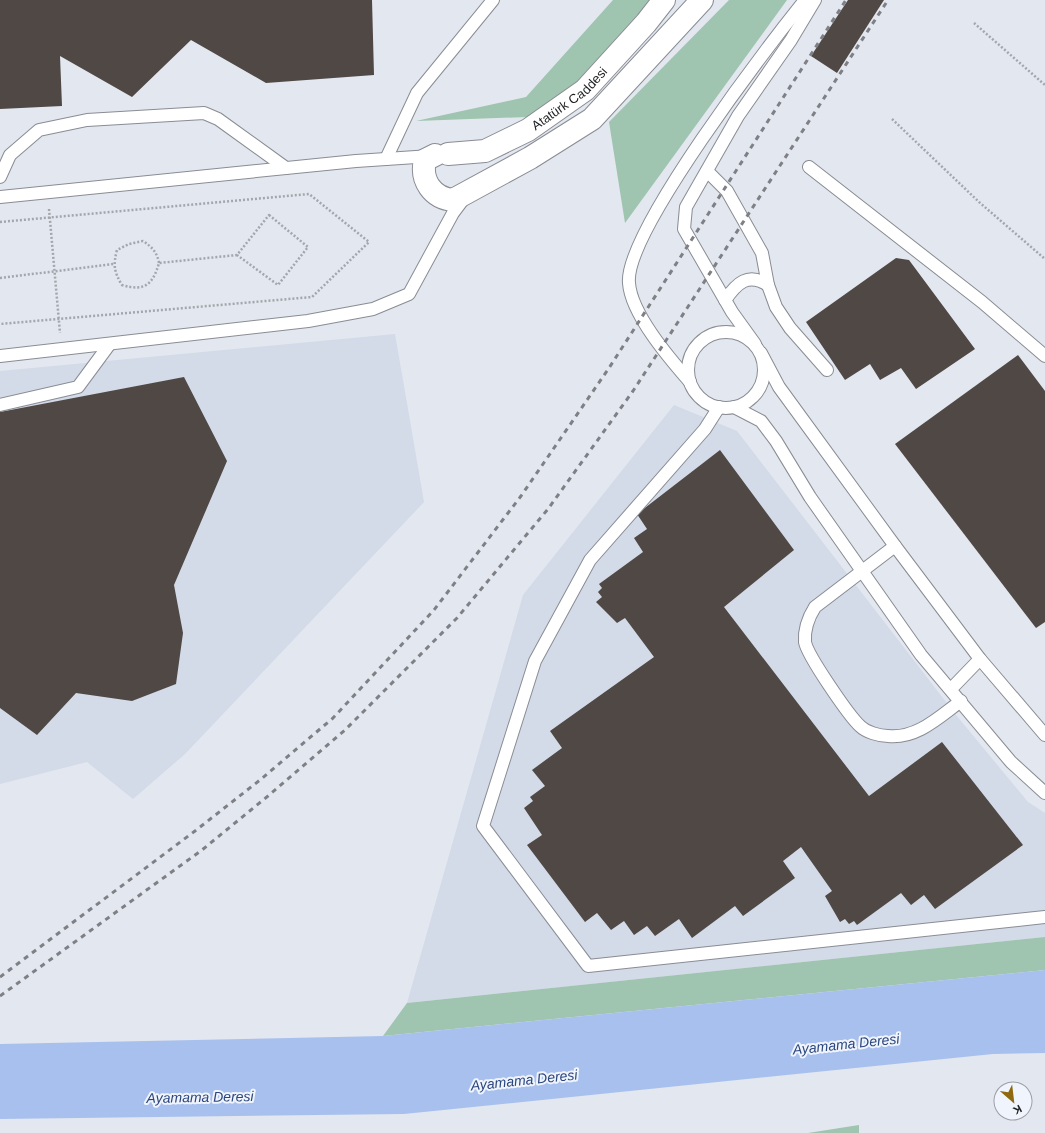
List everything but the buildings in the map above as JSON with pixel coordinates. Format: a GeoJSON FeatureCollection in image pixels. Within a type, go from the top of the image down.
{"type":"FeatureCollection","features":[{"type":"Feature","properties":{"kind":"street","name":"Atatürk Caddesi"},"geometry":{"type":"LineString","coordinates":[[442,155],[485,151],[528,130],[585,90],[646,23],[664,0]]}},
{"type":"Feature","properties":{"kind":"street"},"geometry":{"type":"LineString","coordinates":[[442,155],[425,160],[423,169],[431,190],[442,199],[453,200],[530,158],[592,119],[702,0]]}},
{"type":"Feature","properties":{"kind":"lane"},"geometry":{"type":"LineString","coordinates":[[386,159],[417,93],[493,0]]}},
{"type":"Feature","properties":{"kind":"lane"},"geometry":{"type":"LineString","coordinates":[[690,382],[669,358],[632,302],[628,282],[635,252],[662,202],[693,153],[733,95],[805,0]]}},
{"type":"Feature","properties":{"kind":"lane"},"geometry":{"type":"LineString","coordinates":[[815,0],[792,40],[738,116],[686,207],[684,229],[725,300],[758,349],[779,387],[895,546],[980,659],[1027,717],[1045,735]]}},
{"type":"Feature","properties":{"kind":"lane"},"geometry":{"type":"LineString","coordinates":[[0,177],[10,155],[39,130],[87,120],[204,113],[218,119],[286,168]]}},
{"type":"Feature","properties":{"kind":"lane"},"geometry":{"type":"LineString","coordinates":[[0,197],[286,168],[442,155]]}},
{"type":"Feature","properties":{"kind":"lane"},"geometry":{"type":"LineString","coordinates":[[810,167],[982,302],[1045,356]]}},
{"type":"Feature","properties":{"kind":"lane"},"geometry":{"type":"LineString","coordinates":[[707,171],[727,192],[762,253],[768,285],[776,306],[790,328],[827,370]]}},
{"type":"Feature","properties":{"kind":"lane"},"geometry":{"type":"LineString","coordinates":[[0,356],[109,345],[308,321],[373,309],[409,294],[453,213],[468,192]]}},
{"type":"Feature","properties":{"kind":"lane"},"geometry":{"type":"LineString","coordinates":[[725,300],[736,285],[747,280],[760,280],[768,285]]}},
{"type":"Feature","properties":{"kind":"lane"},"geometry":{"type":"LineString","coordinates":[[720,332],[733,332],[745,336],[758,349],[764,370],[761,386],[750,399],[734,407],[719,407],[709,404],[694,391],[690,382],[688,369],[691,356],[698,345],[708,337],[720,332]]}},
{"type":"Feature","properties":{"kind":"lane"},"geometry":{"type":"LineString","coordinates":[[0,405],[78,387],[109,345]]}},
{"type":"Feature","properties":{"kind":"lane"},"geometry":{"type":"LineString","coordinates":[[719,407],[705,429],[590,560],[535,661],[483,826],[588,966],[1045,917]]}},
{"type":"Feature","properties":{"kind":"lane"},"geometry":{"type":"LineString","coordinates":[[734,407],[760,421],[776,441],[810,497],[922,655],[1011,762],[1045,793]]}},
{"type":"Feature","properties":{"kind":"lane"},"geometry":{"type":"LineString","coordinates":[[895,546],[816,608],[810,615],[805,633],[805,643],[813,662],[860,726],[873,733],[888,736],[903,736],[916,732],[961,701]]}},
{"type":"Feature","properties":{"kind":"lane"},"geometry":{"type":"LineString","coordinates":[[951,689],[980,659]]}},
{"type":"Feature","properties":{"kind":"path"},"geometry":{"type":"LineString","coordinates":[[974,23],[1045,85]]}},
{"type":"Feature","properties":{"kind":"path"},"geometry":{"type":"LineString","coordinates":[[892,119],[979,202],[1045,259]]}},
{"type":"Feature","properties":{"kind":"path"},"geometry":{"type":"LineString","coordinates":[[49,192],[48,218],[61,350]]}},
{"type":"Feature","properties":{"kind":"path"},"geometry":{"type":"LineString","coordinates":[[0,222],[309,194],[370,242],[312,297],[0,324]]}},
{"type":"Feature","properties":{"kind":"path"},"geometry":{"type":"LineString","coordinates":[[159,263],[237,255],[278,285],[308,248],[269,214],[237,255]]}},
{"type":"Feature","properties":{"kind":"path"},"geometry":{"type":"LineString","coordinates":[[143,241],[151,246],[159,263],[155,278],[147,285],[133,289],[122,285],[116,276],[114,264],[117,250],[129,244],[143,241]]}},
{"type":"Feature","properties":{"kind":"path"},"geometry":{"type":"LineString","coordinates":[[0,278],[114,264]]}},
{"type":"Feature","properties":{"kind":"shaded area"},"geometry":{"type":"Polygon","coordinates":[[[395,334],[424,502],[185,754],[133,799],[87,762],[0,784],[0,371],[395,334]]]}},
{"type":"Feature","properties":{"kind":"shaded area"},"geometry":{"type":"Polygon","coordinates":[[[674,405],[737,431],[956,715],[1028,802],[1045,813],[1045,937],[407,1003],[523,595],[674,405]]]}},
{"type":"Feature","properties":{"kind":"green space"},"geometry":{"type":"Polygon","coordinates":[[[613,0],[652,0],[578,86],[527,117],[416,121],[526,97],[613,0]]]}},
{"type":"Feature","properties":{"kind":"green space"},"geometry":{"type":"Polygon","coordinates":[[[729,0],[787,0],[625,223],[609,122],[729,0]]]}},
{"type":"Feature","properties":{"kind":"green space"},"geometry":{"type":"Polygon","coordinates":[[[1045,937],[1045,970],[383,1036],[407,1003],[1045,937]]]}},
{"type":"Feature","properties":{"kind":"green space"},"geometry":{"type":"Polygon","coordinates":[[[859,1125],[859,1133],[808,1133],[859,1125]]]}},
{"type":"Feature","properties":{"kind":"water","name":"Ayamama Deresi"},"geometry":{"type":"Polygon","coordinates":[[[1045,970],[1045,1053],[993,1054],[404,1114],[0,1119],[0,1044],[383,1036],[1045,970]]]}},
{"type":"Feature","properties":{"kind":"railway"},"geometry":{"type":"LineString","coordinates":[[0,977],[195,831],[260,780],[333,718],[434,610],[521,496],[609,368],[846,0]]}},
{"type":"Feature","properties":{"kind":"railway"},"geometry":{"type":"LineString","coordinates":[[0,996],[202,850],[268,796],[345,730],[457,618],[548,509],[633,391],[888,0]]}}]}
